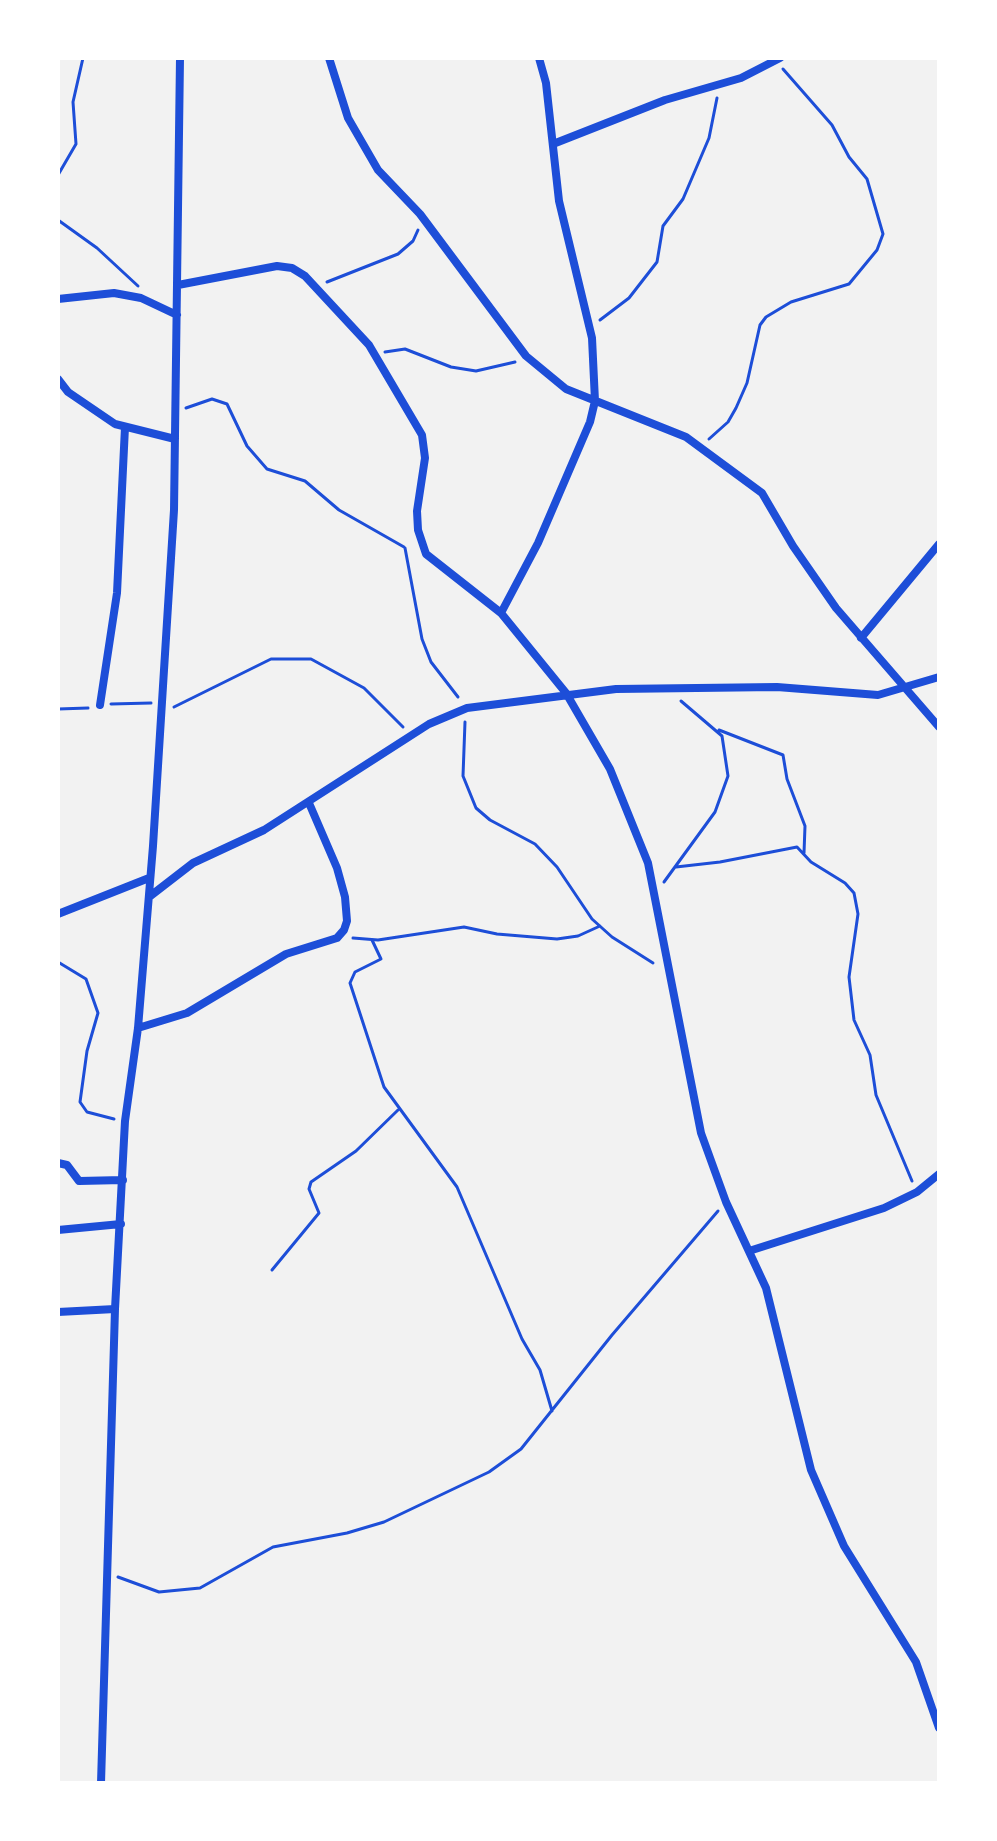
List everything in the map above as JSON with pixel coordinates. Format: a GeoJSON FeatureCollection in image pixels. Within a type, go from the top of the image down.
{"type":"FeatureCollection","features":[{"type":"Feature","properties":{"kind":"street"},"geometry":{"type":"LineString","coordinates":[[101,1783],[115,1309],[125,1121],[138,1028],[149,897],[162,711],[175,439],[180,58]]}},
{"type":"Feature","properties":{"kind":"street"},"geometry":{"type":"LineString","coordinates":[[329,58],[348,118],[367,153],[388,182],[420,214],[526,356],[566,389],[665,426],[699,445],[769,501],[800,556],[861,638],[939,727]]}},
{"type":"Feature","properties":{"kind":"street"},"geometry":{"type":"LineString","coordinates":[[501,613],[538,543],[590,422],[597,378],[590,326],[559,201],[546,83],[539,58]]}},
{"type":"Feature","properties":{"kind":"street"},"geometry":{"type":"LineString","coordinates":[[553,144],[778,59]]}},
{"type":"Feature","properties":{"kind":"street"},"geometry":{"type":"LineString","coordinates":[[178,285],[277,266],[292,268],[315,286],[376,356],[422,435],[425,458],[417,511],[418,530],[426,554],[501,613],[566,693],[610,769],[648,863],[694,1108],[726,1202],[773,1310],[799,1427],[827,1512],[857,1569],[916,1662],[939,1728]]}},
{"type":"Feature","properties":{"kind":"street"},"geometry":{"type":"LineString","coordinates":[[58,299],[114,293],[153,303],[177,315]]}},
{"type":"Feature","properties":{"kind":"street"},"geometry":{"type":"LineString","coordinates":[[58,379],[93,411],[125,427],[175,439]]}},
{"type":"Feature","properties":{"kind":"street"},"geometry":{"type":"LineString","coordinates":[[100,705],[116,604],[125,427]]}},
{"type":"Feature","properties":{"kind":"street"},"geometry":{"type":"LineString","coordinates":[[861,638],[939,544]]}},
{"type":"Feature","properties":{"kind":"street"},"geometry":{"type":"LineString","coordinates":[[149,897],[193,863],[264,830],[412,735],[467,708],[566,693],[738,687],[878,695],[939,677]]}},
{"type":"Feature","properties":{"kind":"street"},"geometry":{"type":"LineString","coordinates":[[138,1028],[204,1005],[286,954],[337,938],[347,921],[345,897],[326,837],[309,803]]}},
{"type":"Feature","properties":{"kind":"street"},"geometry":{"type":"LineString","coordinates":[[58,914],[149,878]]}},
{"type":"Feature","properties":{"kind":"street"},"geometry":{"type":"LineString","coordinates":[[58,1163],[67,1165],[79,1181],[123,1180]]}},
{"type":"Feature","properties":{"kind":"street"},"geometry":{"type":"LineString","coordinates":[[749,1251],[867,1215],[917,1192],[939,1174]]}},
{"type":"Feature","properties":{"kind":"street"},"geometry":{"type":"LineString","coordinates":[[58,1230],[121,1224]]}},
{"type":"Feature","properties":{"kind":"street"},"geometry":{"type":"LineString","coordinates":[[58,1312],[115,1309]]}},
{"type":"Feature","properties":{"kind":"path"},"geometry":{"type":"LineString","coordinates":[[58,175],[76,144],[73,102],[83,58]]}},
{"type":"Feature","properties":{"kind":"path"},"geometry":{"type":"LineString","coordinates":[[699,445],[716,435],[736,408],[747,383],[760,325],[766,317],[791,302],[849,284],[877,250],[883,234],[867,179],[849,157],[832,125],[778,59]]}},
{"type":"Feature","properties":{"kind":"path"},"geometry":{"type":"LineString","coordinates":[[590,326],[629,298],[657,262],[663,226],[683,199],[709,138],[721,83]]}},
{"type":"Feature","properties":{"kind":"path"},"geometry":{"type":"LineString","coordinates":[[315,286],[398,254],[418,234],[420,214]]}},
{"type":"Feature","properties":{"kind":"path"},"geometry":{"type":"LineString","coordinates":[[58,220],[119,267],[153,303]]}},
{"type":"Feature","properties":{"kind":"path"},"geometry":{"type":"LineString","coordinates":[[376,356],[391,349],[405,349],[451,367],[476,371],[502,367],[526,356]]}},
{"type":"Feature","properties":{"kind":"path"},"geometry":{"type":"LineString","coordinates":[[176,412],[212,399],[227,404],[247,446],[267,469],[305,481],[339,510],[405,548],[426,554]]}},
{"type":"Feature","properties":{"kind":"path"},"geometry":{"type":"LineString","coordinates":[[405,548],[422,639],[437,670],[467,708],[463,776],[476,808],[490,820],[523,835],[547,855],[600,926],[660,967],[672,983]]}},
{"type":"Feature","properties":{"kind":"path"},"geometry":{"type":"LineString","coordinates":[[162,711],[271,659],[311,659],[364,688],[412,735]]}},
{"type":"Feature","properties":{"kind":"path"},"geometry":{"type":"LineString","coordinates":[[677,699],[688,704],[716,729],[783,755],[787,779],[805,826],[804,853]]}},
{"type":"Feature","properties":{"kind":"path"},"geometry":{"type":"LineString","coordinates":[[655,895],[724,793],[728,776],[725,749],[716,729]]}},
{"type":"Feature","properties":{"kind":"path"},"geometry":{"type":"LineString","coordinates":[[676,867],[720,862],[780,847],[797,847],[816,866],[845,883],[858,903],[849,977],[854,1020],[870,1055],[876,1095],[917,1192]]}},
{"type":"Feature","properties":{"kind":"path"},"geometry":{"type":"LineString","coordinates":[[337,938],[372,940],[464,927],[497,934],[557,939],[578,936],[600,926]]}},
{"type":"Feature","properties":{"kind":"path"},"geometry":{"type":"LineString","coordinates":[[372,940],[381,959],[355,972],[350,983],[384,1087],[457,1187],[522,1339],[540,1370],[552,1411]]}},
{"type":"Feature","properties":{"kind":"path"},"geometry":{"type":"LineString","coordinates":[[58,962],[86,979],[98,1013],[87,1051],[80,1102],[87,1112],[125,1121]]}},
{"type":"Feature","properties":{"kind":"path"},"geometry":{"type":"LineString","coordinates":[[272,1270],[319,1213],[309,1189],[311,1182],[356,1151],[398,1110]]}},
{"type":"Feature","properties":{"kind":"path"},"geometry":{"type":"LineString","coordinates":[[106,1572],[159,1592],[200,1588],[273,1547],[355,1531],[459,1488],[508,1460],[726,1202]]}}]}
